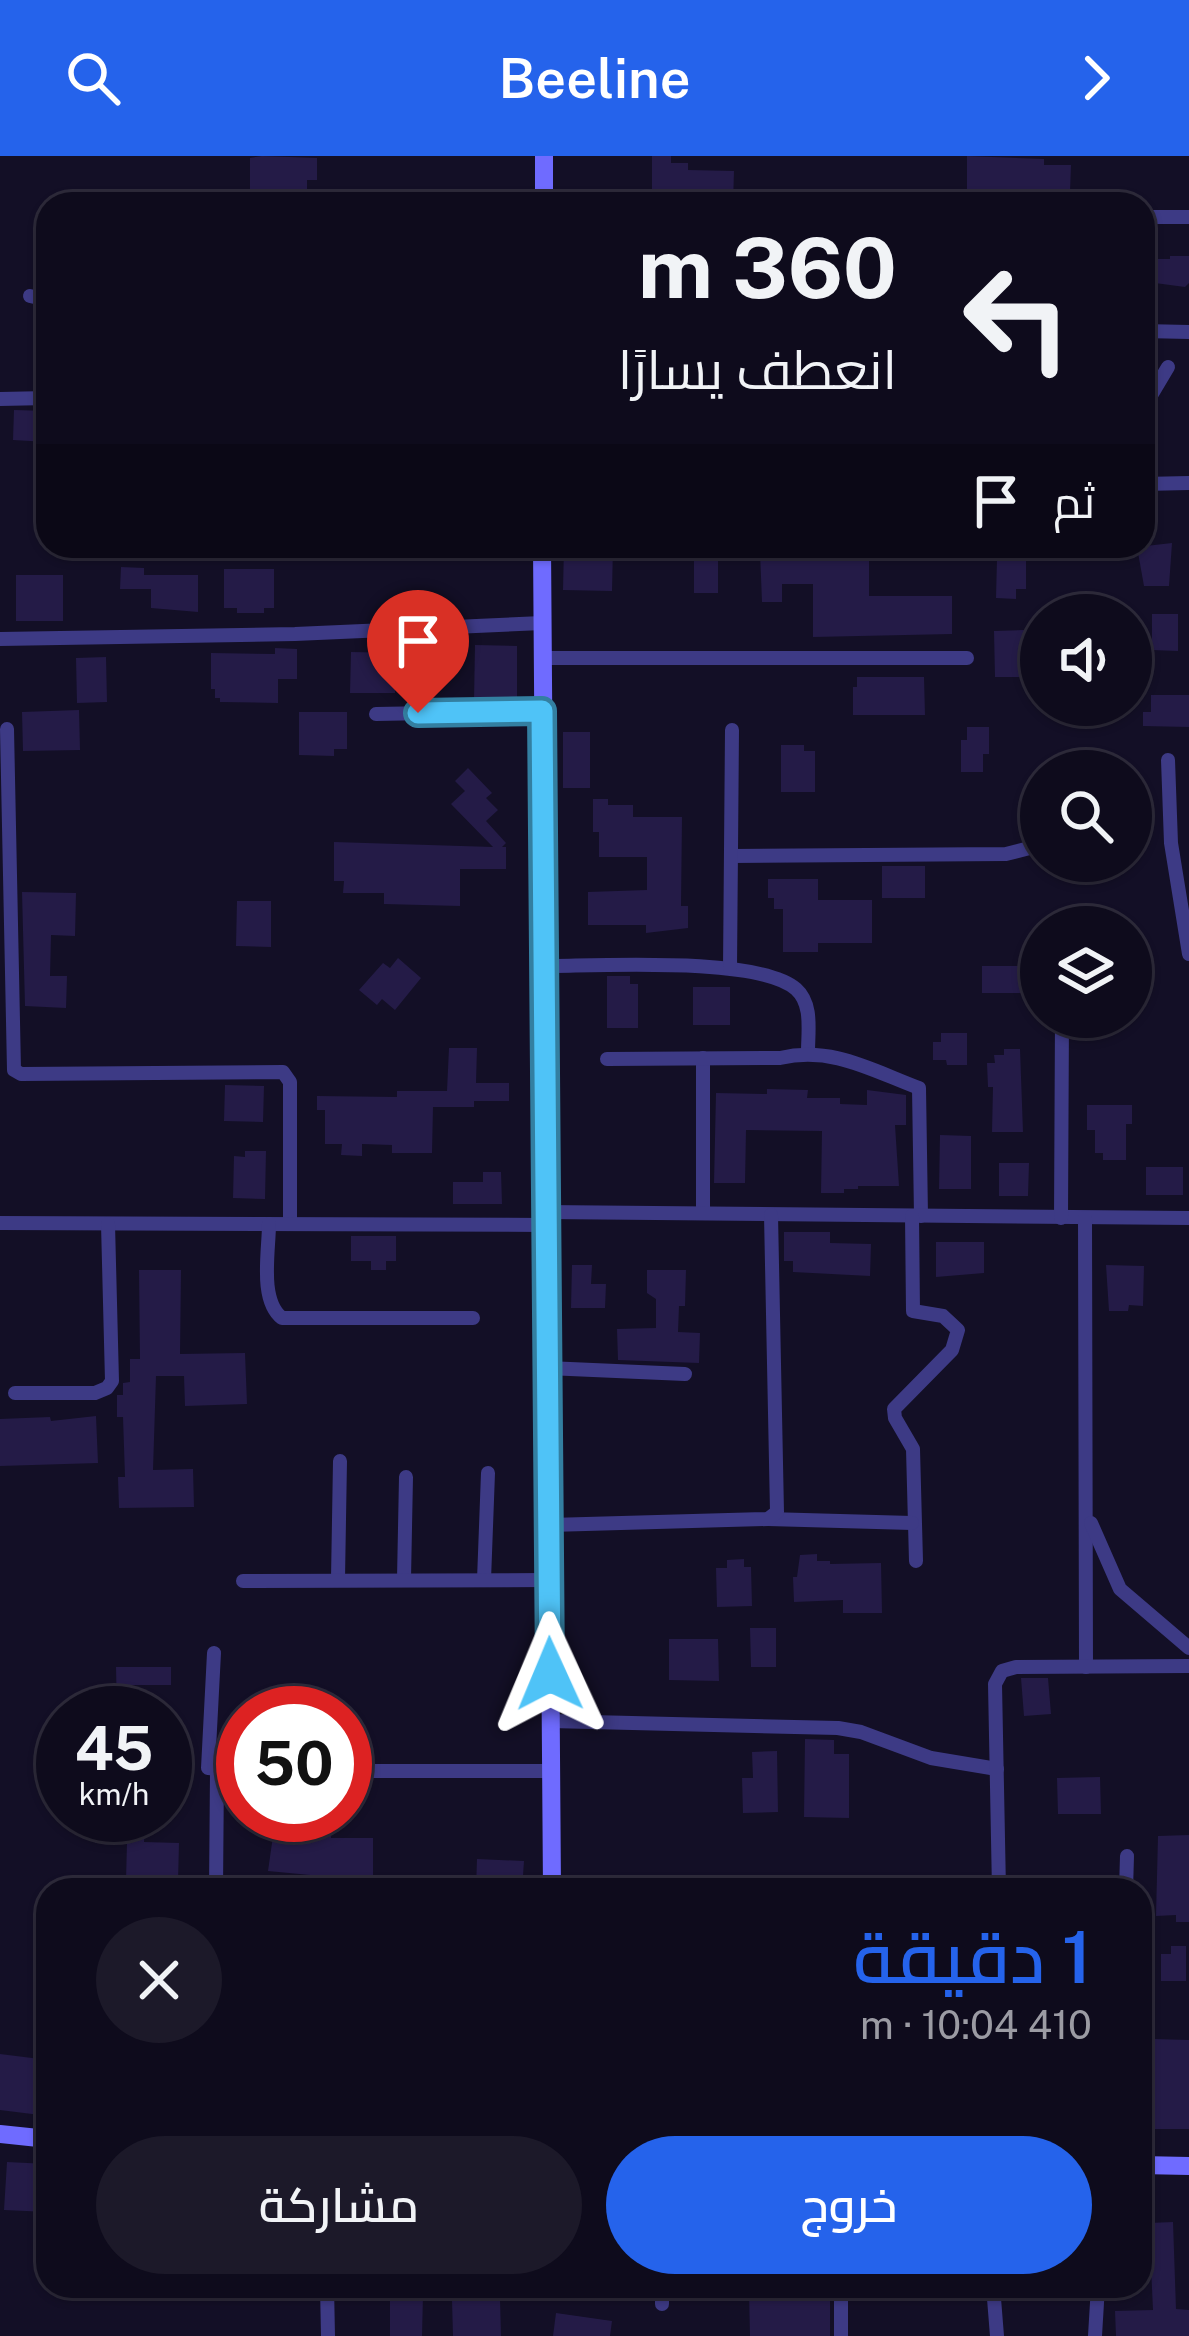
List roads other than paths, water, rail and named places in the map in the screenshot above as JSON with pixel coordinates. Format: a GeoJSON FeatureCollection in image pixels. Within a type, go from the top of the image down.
{"type":"FeatureCollection","features":[{"type":"Feature","properties":{"kind":"main road"},"geometry":{"type":"LineString","coordinates":[[544,156],[544,192]]}},
{"type":"Feature","properties":{"kind":"main road"},"geometry":{"type":"LineString","coordinates":[[542,558],[552,1878]]}},
{"type":"Feature","properties":{"kind":"main road"},"geometry":{"type":"LineString","coordinates":[[0,2134],[36,2138]]}},
{"type":"Feature","properties":{"kind":"main road"},"geometry":{"type":"LineString","coordinates":[[1152,2165],[1189,2166]]}},
{"type":"Feature","properties":{"kind":"street"},"geometry":{"type":"LineString","coordinates":[[1155,217],[1189,217]]}},
{"type":"Feature","properties":{"kind":"street"},"geometry":{"type":"LineString","coordinates":[[30,296],[36,297]]}},
{"type":"Feature","properties":{"kind":"street"},"geometry":{"type":"LineString","coordinates":[[1155,331],[1189,332]]}},
{"type":"Feature","properties":{"kind":"street"},"geometry":{"type":"LineString","coordinates":[[1155,389],[1168,368]]}},
{"type":"Feature","properties":{"kind":"street"},"geometry":{"type":"LineString","coordinates":[[0,399],[36,398]]}},
{"type":"Feature","properties":{"kind":"street"},"geometry":{"type":"LineString","coordinates":[[1155,484],[1189,483]]}},
{"type":"Feature","properties":{"kind":"street"},"geometry":{"type":"LineString","coordinates":[[0,639],[295,634],[542,622]]}},
{"type":"Feature","properties":{"kind":"street"},"geometry":{"type":"LineString","coordinates":[[542,658],[967,658]]}},
{"type":"Feature","properties":{"kind":"street"},"geometry":{"type":"LineString","coordinates":[[376,714],[542,711]]}},
{"type":"Feature","properties":{"kind":"street"},"geometry":{"type":"LineString","coordinates":[[8,729],[14,1070],[21,1074],[283,1072],[290,1082],[290,1224]]}},
{"type":"Feature","properties":{"kind":"street"},"geometry":{"type":"LineString","coordinates":[[730,968],[732,730]]}},
{"type":"Feature","properties":{"kind":"street"},"geometry":{"type":"LineString","coordinates":[[1168,760],[1170,827],[1184,893],[1189,954]]}},
{"type":"Feature","properties":{"kind":"street"},"geometry":{"type":"LineString","coordinates":[[731,856],[1020,850]]}},
{"type":"Feature","properties":{"kind":"street"},"geometry":{"type":"LineString","coordinates":[[543,966],[730,968],[769,975],[795,988],[808,1011],[808,1052]]}},
{"type":"Feature","properties":{"kind":"street"},"geometry":{"type":"LineString","coordinates":[[1061,1218],[1062,1038]]}},
{"type":"Feature","properties":{"kind":"street"},"geometry":{"type":"LineString","coordinates":[[607,1059],[781,1058],[808,1052],[841,1058],[919,1088],[913,1310],[943,1316],[958,1330],[952,1350],[894,1409],[914,1449],[916,1561]]}},
{"type":"Feature","properties":{"kind":"street"},"geometry":{"type":"LineString","coordinates":[[703,1058],[703,1213]]}},
{"type":"Feature","properties":{"kind":"street"},"geometry":{"type":"LineString","coordinates":[[0,1223],[290,1224],[703,1213],[1189,1218]]}},
{"type":"Feature","properties":{"kind":"street"},"geometry":{"type":"LineString","coordinates":[[768,1519],[778,1501],[771,1215]]}},
{"type":"Feature","properties":{"kind":"street"},"geometry":{"type":"LineString","coordinates":[[1085,1218],[1087,1667]]}},
{"type":"Feature","properties":{"kind":"street"},"geometry":{"type":"LineString","coordinates":[[15,1394],[95,1393],[112,1381],[108,1224]]}},
{"type":"Feature","properties":{"kind":"street"},"geometry":{"type":"LineString","coordinates":[[268,1224],[269,1295],[273,1311],[282,1318],[473,1318]]}},
{"type":"Feature","properties":{"kind":"street"},"geometry":{"type":"LineString","coordinates":[[547,1367],[686,1374]]}},
{"type":"Feature","properties":{"kind":"street"},"geometry":{"type":"LineString","coordinates":[[338,1580],[340,1461]]}},
{"type":"Feature","properties":{"kind":"street"},"geometry":{"type":"LineString","coordinates":[[484,1580],[488,1473]]}},
{"type":"Feature","properties":{"kind":"street"},"geometry":{"type":"LineString","coordinates":[[404,1580],[406,1477]]}},
{"type":"Feature","properties":{"kind":"street"},"geometry":{"type":"LineString","coordinates":[[1086,1501],[1094,1536],[1120,1589],[1189,1648]]}},
{"type":"Feature","properties":{"kind":"street"},"geometry":{"type":"LineString","coordinates":[[550,1525],[768,1519],[912,1523]]}},
{"type":"Feature","properties":{"kind":"street"},"geometry":{"type":"LineString","coordinates":[[243,1581],[549,1580]]}},
{"type":"Feature","properties":{"kind":"street"},"geometry":{"type":"LineString","coordinates":[[214,1654],[208,1768],[216,1771]]}},
{"type":"Feature","properties":{"kind":"street"},"geometry":{"type":"LineString","coordinates":[[1000,1878],[994,1684],[1002,1671],[1016,1667],[1189,1666]]}},
{"type":"Feature","properties":{"kind":"street"},"geometry":{"type":"LineString","coordinates":[[551,1721],[838,1728],[931,1758],[997,1769]]}},
{"type":"Feature","properties":{"kind":"street"},"geometry":{"type":"LineString","coordinates":[[372,1771],[552,1771]]}},
{"type":"Feature","properties":{"kind":"street"},"geometry":{"type":"LineString","coordinates":[[216,1842],[216,1878]]}},
{"type":"Feature","properties":{"kind":"street"},"geometry":{"type":"LineString","coordinates":[[1126,1878],[1127,1856]]}},
{"type":"Feature","properties":{"kind":"street"},"geometry":{"type":"LineString","coordinates":[[327,2298],[328,2336]]}},
{"type":"Feature","properties":{"kind":"street"},"geometry":{"type":"LineString","coordinates":[[662,2298],[662,2304]]}},
{"type":"Feature","properties":{"kind":"street"},"geometry":{"type":"LineString","coordinates":[[841,2298],[841,2336]]}},
{"type":"Feature","properties":{"kind":"street"},"geometry":{"type":"LineString","coordinates":[[994,2298],[997,2336]]}},
{"type":"Feature","properties":{"kind":"street"},"geometry":{"type":"LineString","coordinates":[[1095,2336],[1097,2298]]}}]}
